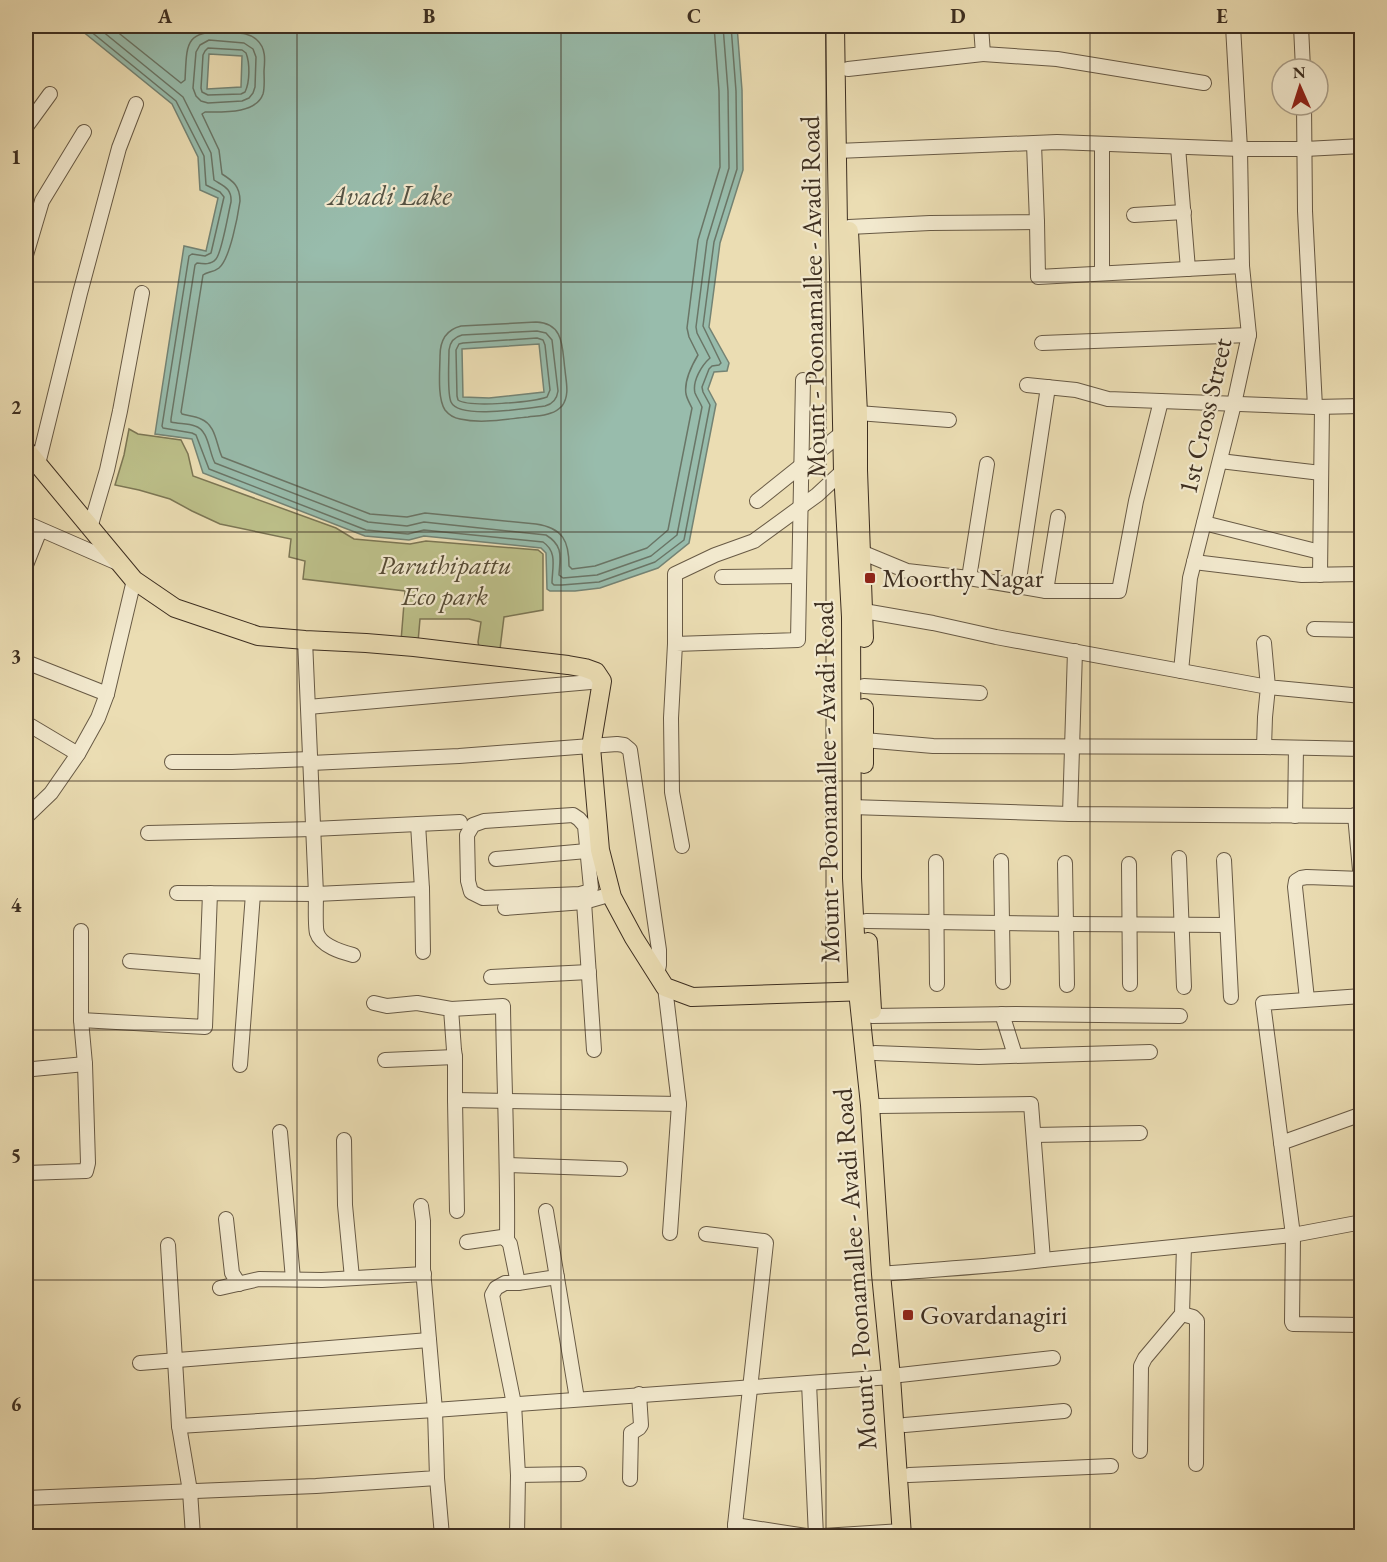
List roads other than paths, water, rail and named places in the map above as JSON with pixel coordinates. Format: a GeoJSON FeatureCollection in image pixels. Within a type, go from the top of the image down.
{"type":"FeatureCollection","features":[{"type":"Feature","properties":{"kind":"main road","name":"Mount - Poonamallee - Avadi Road"},"geometry":{"type":"LineString","coordinates":[[836,26],[858,413],[864,611],[864,740],[852,878],[864,991],[870,1105],[895,1376],[905,1534]]}},
{"type":"Feature","properties":{"kind":"main road","name":"Mount - Poonamallee - Avadi Road"},"geometry":{"type":"LineString","coordinates":[[847,26],[848,69],[842,151],[843,471],[851,617],[857,807],[866,921],[864,991],[872,1016],[875,1053],[886,1273]]}},
{"type":"Feature","properties":{"kind":"main road"},"geometry":{"type":"LineString","coordinates":[[26,450],[134,580],[175,608],[258,636],[395,645],[568,665],[596,672],[602,681],[591,747],[594,851],[633,938],[661,981],[692,997],[864,991]]}},
{"type":"Feature","properties":{"kind":"main road","name":"Mount - Poonamallee - Avadi Road"},"geometry":{"type":"LineString","coordinates":[[895,1376],[905,1425],[909,1475],[905,1534]]}},
{"type":"Feature","properties":{"kind":"street"},"geometry":{"type":"LineString","coordinates":[[981,26],[982,54]]}},
{"type":"Feature","properties":{"kind":"street","name":"1st Cross Street"},"geometry":{"type":"LineString","coordinates":[[1181,671],[1190,578],[1249,335],[1242,266],[1240,149],[1233,26]]}},
{"type":"Feature","properties":{"kind":"street"},"geometry":{"type":"LineString","coordinates":[[1301,26],[1302,57]]}},
{"type":"Feature","properties":{"kind":"street"},"geometry":{"type":"LineString","coordinates":[[848,69],[982,54],[1057,58],[1204,83]]}},
{"type":"Feature","properties":{"kind":"street"},"geometry":{"type":"LineString","coordinates":[[26,127],[50,94]]}},
{"type":"Feature","properties":{"kind":"street"},"geometry":{"type":"LineString","coordinates":[[38,464],[119,148],[136,104]]}},
{"type":"Feature","properties":{"kind":"street"},"geometry":{"type":"LineString","coordinates":[[1304,117],[1305,211],[1319,407],[1320,575]]}},
{"type":"Feature","properties":{"kind":"street"},"geometry":{"type":"LineString","coordinates":[[26,255],[42,201],[84,132]]}},
{"type":"Feature","properties":{"kind":"street"},"geometry":{"type":"LineString","coordinates":[[842,151],[1057,142],[1240,149],[1362,146]]}},
{"type":"Feature","properties":{"kind":"street"},"geometry":{"type":"LineString","coordinates":[[1034,144],[1038,277],[1242,266]]}},
{"type":"Feature","properties":{"kind":"street"},"geometry":{"type":"LineString","coordinates":[[1102,144],[1102,273]]}},
{"type":"Feature","properties":{"kind":"street"},"geometry":{"type":"LineString","coordinates":[[1178,147],[1188,269]]}},
{"type":"Feature","properties":{"kind":"street"},"geometry":{"type":"LineString","coordinates":[[1134,215],[1184,212]]}},
{"type":"Feature","properties":{"kind":"street"},"geometry":{"type":"LineString","coordinates":[[849,226],[1037,222]]}},
{"type":"Feature","properties":{"kind":"street"},"geometry":{"type":"LineString","coordinates":[[90,528],[107,470],[142,293]]}},
{"type":"Feature","properties":{"kind":"street"},"geometry":{"type":"LineString","coordinates":[[1042,344],[1249,335]]}},
{"type":"Feature","properties":{"kind":"street"},"geometry":{"type":"LineString","coordinates":[[675,644],[798,640],[803,380]]}},
{"type":"Feature","properties":{"kind":"street"},"geometry":{"type":"LineString","coordinates":[[1027,385],[1076,390],[1108,399],[1319,407],[1362,406]]}},
{"type":"Feature","properties":{"kind":"street"},"geometry":{"type":"LineString","coordinates":[[1018,586],[1048,387]]}},
{"type":"Feature","properties":{"kind":"street"},"geometry":{"type":"LineString","coordinates":[[861,552],[907,571],[969,578],[1046,591],[1119,591],[1136,501],[1161,401]]}},
{"type":"Feature","properties":{"kind":"street"},"geometry":{"type":"LineString","coordinates":[[858,413],[949,420]]}},
{"type":"Feature","properties":{"kind":"street"},"geometry":{"type":"LineString","coordinates":[[757,501],[842,433]]}},
{"type":"Feature","properties":{"kind":"street"},"geometry":{"type":"LineString","coordinates":[[1220,461],[1321,473]]}},
{"type":"Feature","properties":{"kind":"street"},"geometry":{"type":"LineString","coordinates":[[969,578],[987,464]]}},
{"type":"Feature","properties":{"kind":"street"},"geometry":{"type":"LineString","coordinates":[[682,846],[672,792],[671,718],[675,644],[675,574],[754,540],[817,495],[843,471]]}},
{"type":"Feature","properties":{"kind":"street"},"geometry":{"type":"LineString","coordinates":[[1046,591],[1058,517]]}},
{"type":"Feature","properties":{"kind":"street"},"geometry":{"type":"LineString","coordinates":[[26,523],[121,564]]}},
{"type":"Feature","properties":{"kind":"street"},"geometry":{"type":"LineString","coordinates":[[1204,523],[1320,552]]}},
{"type":"Feature","properties":{"kind":"street"},"geometry":{"type":"LineString","coordinates":[[26,565],[40,530]]}},
{"type":"Feature","properties":{"kind":"street"},"geometry":{"type":"LineString","coordinates":[[1194,562],[1302,575],[1362,574]]}},
{"type":"Feature","properties":{"kind":"street"},"geometry":{"type":"LineString","coordinates":[[722,577],[799,576]]}},
{"type":"Feature","properties":{"kind":"street"},"geometry":{"type":"LineString","coordinates":[[26,817],[51,793],[78,754],[98,718],[107,694],[134,580]]}},
{"type":"Feature","properties":{"kind":"street"},"geometry":{"type":"LineString","coordinates":[[864,611],[933,622],[996,637],[1268,687],[1362,696]]}},
{"type":"Feature","properties":{"kind":"street"},"geometry":{"type":"LineString","coordinates":[[1314,629],[1362,630]]}},
{"type":"Feature","properties":{"kind":"street"},"geometry":{"type":"LineString","coordinates":[[305,640],[317,933],[333,949],[353,956]]}},
{"type":"Feature","properties":{"kind":"street"},"geometry":{"type":"LineString","coordinates":[[1264,643],[1268,687],[1264,717],[1264,747]]}},
{"type":"Feature","properties":{"kind":"street"},"geometry":{"type":"LineString","coordinates":[[1070,814],[1075,651]]}},
{"type":"Feature","properties":{"kind":"street"},"geometry":{"type":"LineString","coordinates":[[26,662],[107,694]]}},
{"type":"Feature","properties":{"kind":"street"},"geometry":{"type":"LineString","coordinates":[[308,707],[602,681]]}},
{"type":"Feature","properties":{"kind":"street"},"geometry":{"type":"LineString","coordinates":[[864,686],[980,693]]}},
{"type":"Feature","properties":{"kind":"street"},"geometry":{"type":"LineString","coordinates":[[26,723],[78,754]]}},
{"type":"Feature","properties":{"kind":"street"},"geometry":{"type":"LineString","coordinates":[[864,740],[933,746],[1362,749]]}},
{"type":"Feature","properties":{"kind":"street"},"geometry":{"type":"LineString","coordinates":[[172,762],[310,761],[459,756],[617,744],[624,745],[630,750],[679,1104],[670,1233]]}},
{"type":"Feature","properties":{"kind":"street"},"geometry":{"type":"LineString","coordinates":[[1294,816],[1296,748]]}},
{"type":"Feature","properties":{"kind":"street"},"geometry":{"type":"LineString","coordinates":[[857,807],[1070,814],[1358,815],[1361,883],[1307,876],[1296,881],[1307,999]]}},
{"type":"Feature","properties":{"kind":"street"},"geometry":{"type":"LineString","coordinates":[[573,815],[585,826],[594,851],[591,888],[587,892],[483,898],[471,892],[468,881],[467,835],[473,825],[484,820],[573,815]]}},
{"type":"Feature","properties":{"kind":"street"},"geometry":{"type":"LineString","coordinates":[[148,833],[314,829],[460,822]]}},
{"type":"Feature","properties":{"kind":"street"},"geometry":{"type":"LineString","coordinates":[[418,824],[423,952]]}},
{"type":"Feature","properties":{"kind":"street"},"geometry":{"type":"LineString","coordinates":[[496,859],[594,851]]}},
{"type":"Feature","properties":{"kind":"street"},"geometry":{"type":"LineString","coordinates":[[1179,858],[1184,987]]}},
{"type":"Feature","properties":{"kind":"street"},"geometry":{"type":"LineString","coordinates":[[1224,860],[1231,997]]}},
{"type":"Feature","properties":{"kind":"street"},"geometry":{"type":"LineString","coordinates":[[1001,861],[1003,981]]}},
{"type":"Feature","properties":{"kind":"street"},"geometry":{"type":"LineString","coordinates":[[936,862],[937,984]]}},
{"type":"Feature","properties":{"kind":"street"},"geometry":{"type":"LineString","coordinates":[[1065,863],[1067,985]]}},
{"type":"Feature","properties":{"kind":"street"},"geometry":{"type":"LineString","coordinates":[[1129,864],[1130,984]]}},
{"type":"Feature","properties":{"kind":"street"},"geometry":{"type":"LineString","coordinates":[[177,893],[316,894],[422,889]]}},
{"type":"Feature","properties":{"kind":"street"},"geometry":{"type":"LineString","coordinates":[[81,1020],[205,1027],[210,893]]}},
{"type":"Feature","properties":{"kind":"street"},"geometry":{"type":"LineString","coordinates":[[240,1065],[253,894]]}},
{"type":"Feature","properties":{"kind":"street"},"geometry":{"type":"LineString","coordinates":[[505,908],[584,902],[612,894]]}},
{"type":"Feature","properties":{"kind":"street"},"geometry":{"type":"LineString","coordinates":[[584,902],[594,1050]]}},
{"type":"Feature","properties":{"kind":"street"},"geometry":{"type":"LineString","coordinates":[[866,921],[1226,925]]}},
{"type":"Feature","properties":{"kind":"street"},"geometry":{"type":"LineString","coordinates":[[26,1173],[86,1171],[88,1163],[85,1064],[81,1020],[81,931]]}},
{"type":"Feature","properties":{"kind":"street"},"geometry":{"type":"LineString","coordinates":[[130,961],[207,967]]}},
{"type":"Feature","properties":{"kind":"street"},"geometry":{"type":"LineString","coordinates":[[490,977],[589,972]]}},
{"type":"Feature","properties":{"kind":"street"},"geometry":{"type":"LineString","coordinates":[[1362,996],[1263,1003],[1293,1235],[1292,1322],[1293,1324],[1362,1325]]}},
{"type":"Feature","properties":{"kind":"street"},"geometry":{"type":"LineString","coordinates":[[374,1003],[387,1006],[417,1003],[451,1009],[503,1006],[504,1101],[508,1165],[507,1240]]}},
{"type":"Feature","properties":{"kind":"street"},"geometry":{"type":"LineString","coordinates":[[451,1009],[455,1057],[457,1211]]}},
{"type":"Feature","properties":{"kind":"street"},"geometry":{"type":"LineString","coordinates":[[872,1016],[1002,1014],[1180,1016]]}},
{"type":"Feature","properties":{"kind":"street"},"geometry":{"type":"LineString","coordinates":[[1002,1014],[1015,1055]]}},
{"type":"Feature","properties":{"kind":"street"},"geometry":{"type":"LineString","coordinates":[[875,1053],[979,1057],[1150,1052]]}},
{"type":"Feature","properties":{"kind":"street"},"geometry":{"type":"LineString","coordinates":[[385,1060],[455,1057]]}},
{"type":"Feature","properties":{"kind":"street"},"geometry":{"type":"LineString","coordinates":[[33,1069],[85,1064]]}},
{"type":"Feature","properties":{"kind":"street"},"geometry":{"type":"LineString","coordinates":[[455,1100],[679,1104]]}},
{"type":"Feature","properties":{"kind":"street"},"geometry":{"type":"LineString","coordinates":[[879,1106],[1031,1104],[1043,1260]]}},
{"type":"Feature","properties":{"kind":"street"},"geometry":{"type":"LineString","coordinates":[[1281,1143],[1362,1114]]}},
{"type":"Feature","properties":{"kind":"street"},"geometry":{"type":"LineString","coordinates":[[280,1132],[293,1279]]}},
{"type":"Feature","properties":{"kind":"street"},"geometry":{"type":"LineString","coordinates":[[1034,1135],[1140,1133]]}},
{"type":"Feature","properties":{"kind":"street"},"geometry":{"type":"LineString","coordinates":[[344,1140],[345,1205],[352,1278]]}},
{"type":"Feature","properties":{"kind":"street"},"geometry":{"type":"LineString","coordinates":[[508,1165],[620,1169]]}},
{"type":"Feature","properties":{"kind":"street"},"geometry":{"type":"LineString","coordinates":[[421,1206],[442,1536]]}},
{"type":"Feature","properties":{"kind":"street"},"geometry":{"type":"LineString","coordinates":[[546,1211],[577,1399]]}},
{"type":"Feature","properties":{"kind":"street"},"geometry":{"type":"LineString","coordinates":[[226,1219],[232,1273],[239,1284]]}},
{"type":"Feature","properties":{"kind":"street"},"geometry":{"type":"LineString","coordinates":[[886,1273],[1006,1265],[1293,1235],[1362,1222]]}},
{"type":"Feature","properties":{"kind":"street"},"geometry":{"type":"LineString","coordinates":[[706,1234],[766,1243],[736,1531],[806,1536]]}},
{"type":"Feature","properties":{"kind":"street"},"geometry":{"type":"LineString","coordinates":[[467,1242],[501,1237],[507,1240],[510,1244],[518,1283]]}},
{"type":"Feature","properties":{"kind":"street"},"geometry":{"type":"LineString","coordinates":[[168,1245],[179,1426],[190,1491],[193,1536]]}},
{"type":"Feature","properties":{"kind":"street"},"geometry":{"type":"LineString","coordinates":[[1140,1451],[1141,1366],[1145,1358],[1182,1314],[1184,1246]]}},
{"type":"Feature","properties":{"kind":"street"},"geometry":{"type":"LineString","coordinates":[[220,1288],[259,1279],[322,1280],[424,1274]]}},
{"type":"Feature","properties":{"kind":"street"},"geometry":{"type":"LineString","coordinates":[[517,1536],[518,1475],[514,1404],[492,1295],[496,1287],[505,1283],[557,1277]]}},
{"type":"Feature","properties":{"kind":"street"},"geometry":{"type":"LineString","coordinates":[[1182,1314],[1193,1317],[1197,1321],[1196,1464]]}},
{"type":"Feature","properties":{"kind":"street"},"geometry":{"type":"LineString","coordinates":[[140,1362],[429,1340]]}},
{"type":"Feature","properties":{"kind":"street"},"geometry":{"type":"LineString","coordinates":[[179,1426],[809,1383],[895,1376],[1053,1358]]}},
{"type":"Feature","properties":{"kind":"street"},"geometry":{"type":"LineString","coordinates":[[809,1383],[816,1536]]}},
{"type":"Feature","properties":{"kind":"street"},"geometry":{"type":"LineString","coordinates":[[630,1479],[631,1432],[641,1425],[639,1394]]}},
{"type":"Feature","properties":{"kind":"street"},"geometry":{"type":"LineString","coordinates":[[905,1425],[1064,1412]]}},
{"type":"Feature","properties":{"kind":"street"},"geometry":{"type":"LineString","coordinates":[[909,1475],[1111,1466]]}},
{"type":"Feature","properties":{"kind":"street"},"geometry":{"type":"LineString","coordinates":[[518,1475],[579,1474]]}},
{"type":"Feature","properties":{"kind":"street"},"geometry":{"type":"LineString","coordinates":[[26,1498],[316,1486],[437,1478]]}},
{"type":"Feature","properties":{"kind":"street"},"geometry":{"type":"LineString","coordinates":[[822,1536],[905,1534]]}},
{"type":"Feature","properties":{"kind":"water","name":"Avadi Lake"},"geometry":{"type":"Polygon","coordinates":[[[76,26],[737,26],[742,90],[743,170],[720,243],[709,327],[729,363],[727,371],[714,372],[708,389],[716,404],[689,543],[658,568],[600,588],[550,591],[547,589],[546,553],[541,548],[424,536],[409,540],[365,536],[203,473],[192,439],[155,434],[184,246],[206,251],[218,198],[200,190],[198,157],[172,104],[76,26]],[[209,54],[207,89],[241,87],[242,56],[209,54]],[[539,344],[462,349],[463,397],[489,398],[544,392],[539,344]]]}},
{"type":"Feature","properties":{"kind":"place","name":"Moorthy Nagar"},"geometry":{"type":"Point","coordinates":[870,578]}},
{"type":"Feature","properties":{"kind":"place","name":"Govardanagiri"},"geometry":{"type":"Point","coordinates":[908,1315]}},
{"type":"Feature","properties":{"kind":"park label","name":"Paruthipattu Eco park"},"geometry":{"type":"Point","coordinates":[445,580]}}]}
